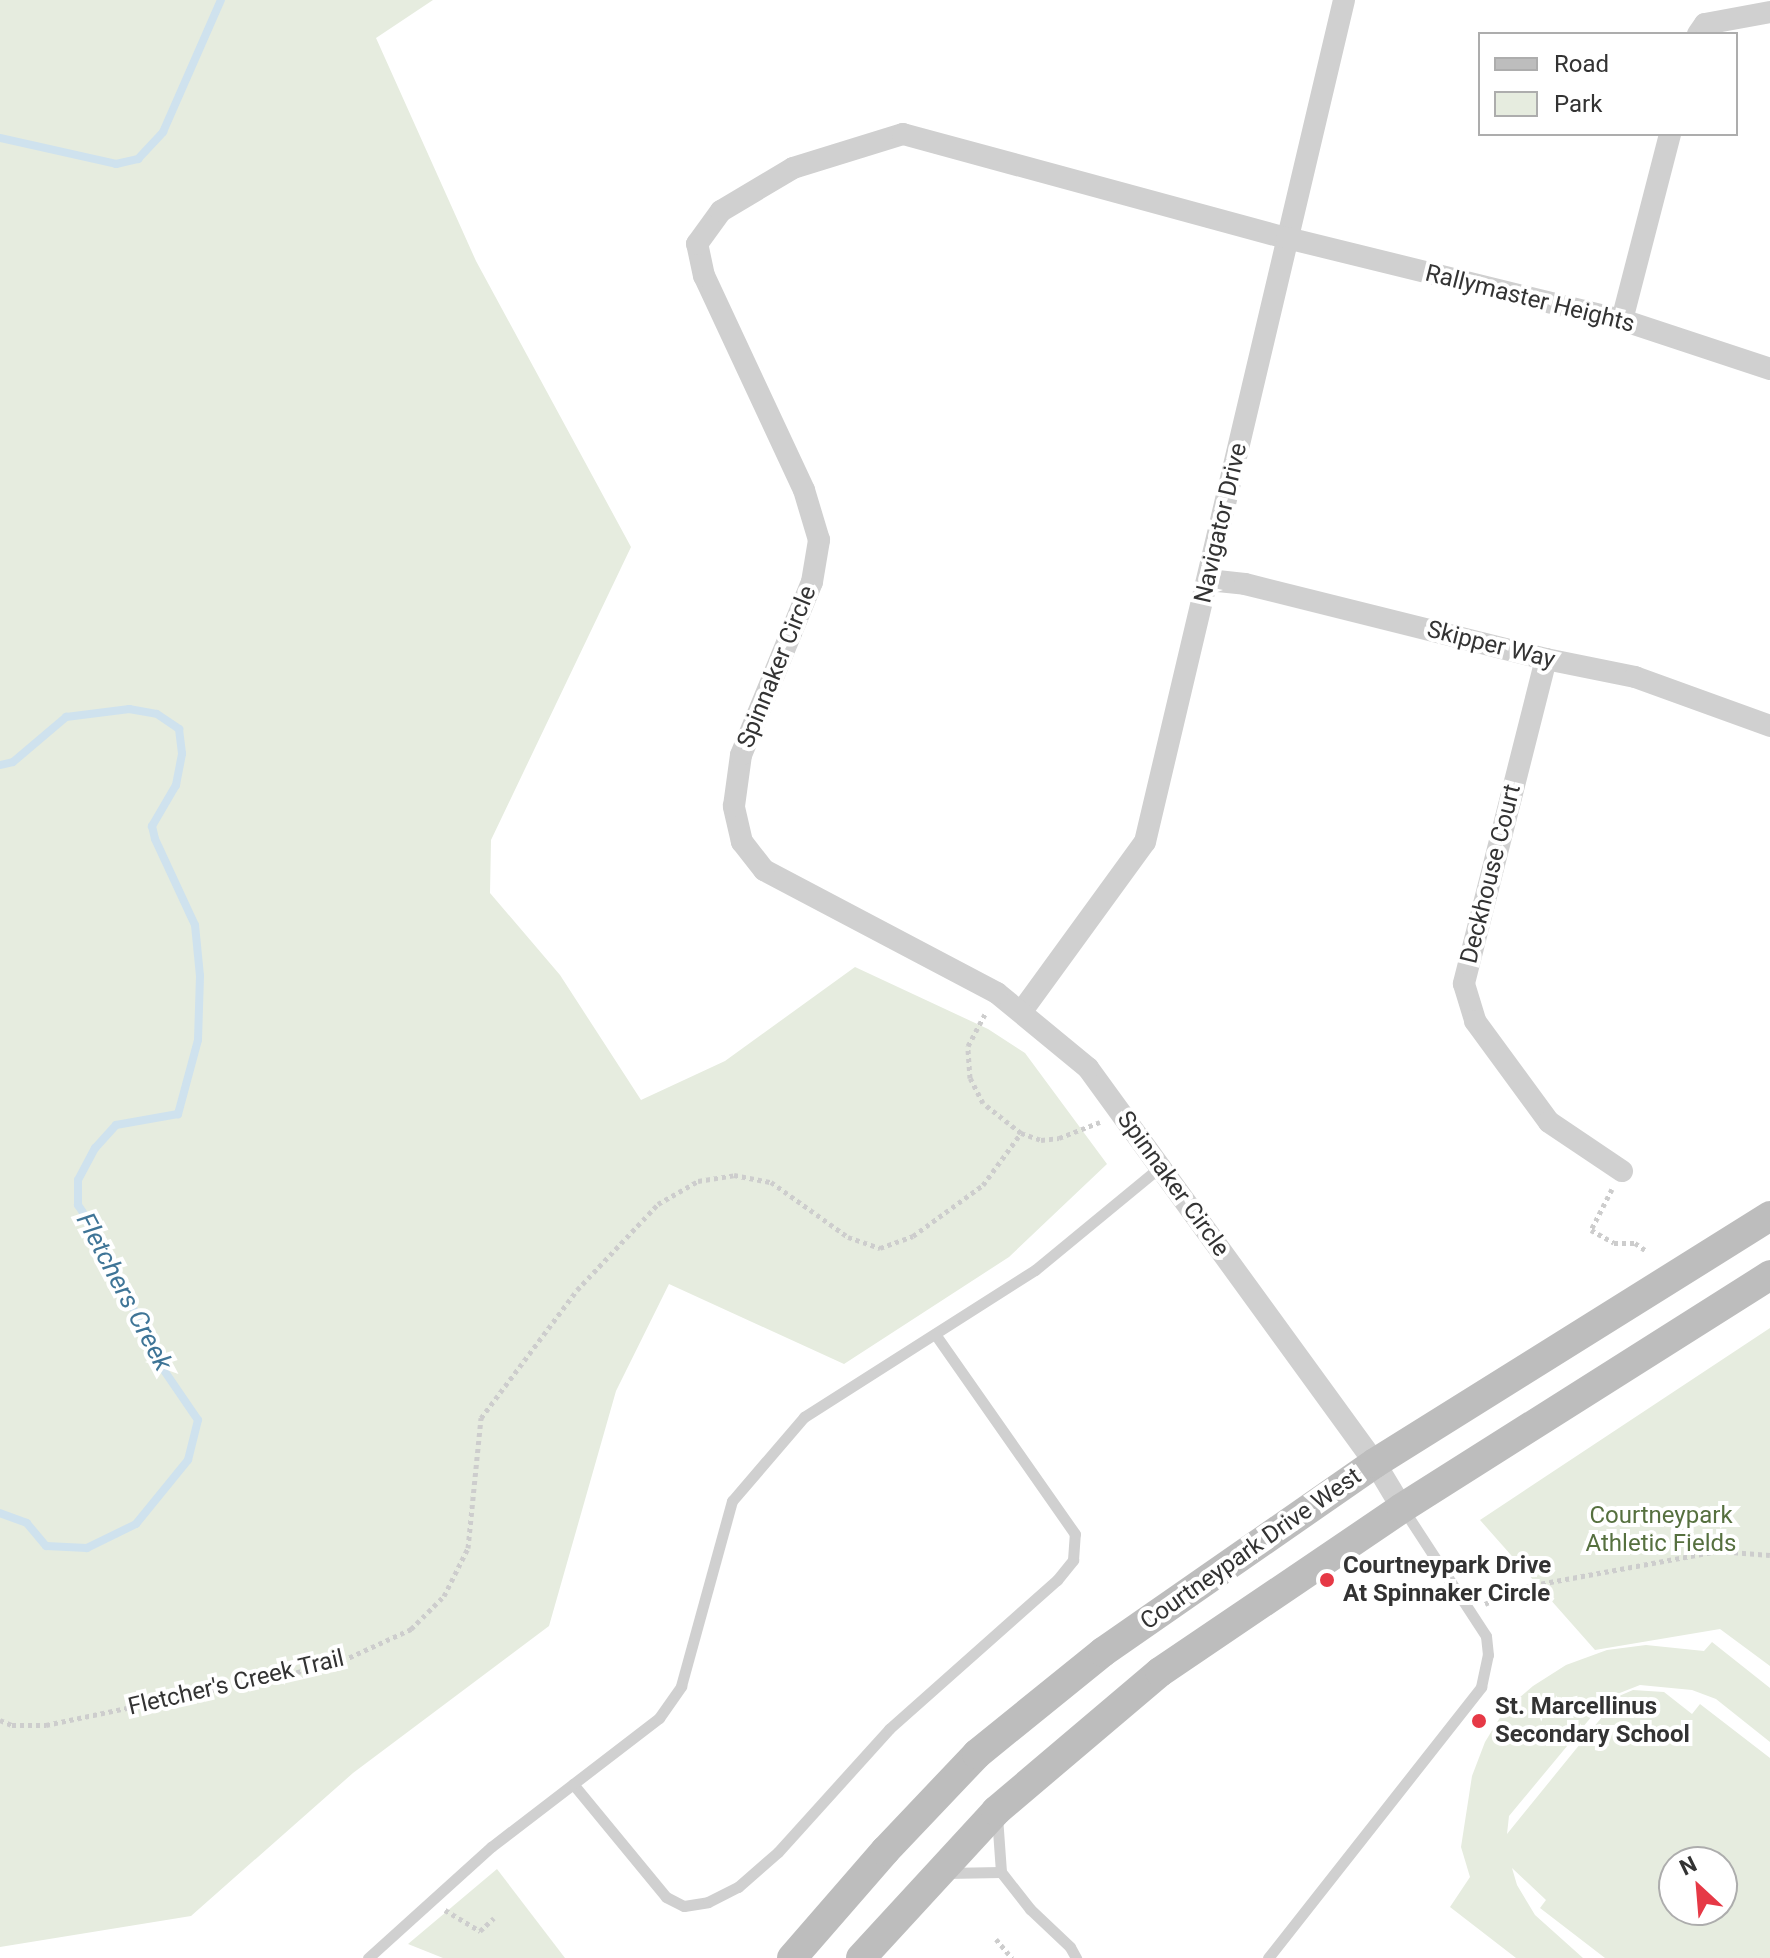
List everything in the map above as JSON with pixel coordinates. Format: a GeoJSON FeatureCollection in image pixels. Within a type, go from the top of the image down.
{"type":"FeatureCollection","features":[{"type":"Feature","properties":{"kind":"main road","name":"Courtneypark Drive West"},"geometry":{"type":"LineString","coordinates":[[792,1958],[885,1851],[977,1754],[1103,1652],[1375,1463],[1770,1216]]}},
{"type":"Feature","properties":{"kind":"main road","name":"Courtneypark Drive West"},"geometry":{"type":"LineString","coordinates":[[861,1958],[996,1811],[1160,1672],[1402,1508],[1770,1275]]}},
{"type":"Feature","properties":{"kind":"street","name":"Navigator Drive"},"geometry":{"type":"LineString","coordinates":[[1022,1011],[1145,842],[1344,0]]}},
{"type":"Feature","properties":{"kind":"street"},"geometry":{"type":"LineString","coordinates":[[1699,32],[1705,24],[1770,12]]}},
{"type":"Feature","properties":{"kind":"street","name":"Spinnaker Circle"},"geometry":{"type":"LineString","coordinates":[[1287,238],[903,134],[793,168],[721,211],[697,244],[704,276],[804,490],[819,540],[812,582],[741,755],[734,806],[742,842],[764,870],[997,993],[1088,1068],[1375,1463],[1402,1508]]}},
{"type":"Feature","properties":{"kind":"street"},"geometry":{"type":"LineString","coordinates":[[1622,320],[1669,136]]}},
{"type":"Feature","properties":{"kind":"street","name":"Rallymaster Heights"},"geometry":{"type":"LineString","coordinates":[[1287,238],[1622,320],[1770,369]]}},
{"type":"Feature","properties":{"kind":"street","name":"Skipper Way"},"geometry":{"type":"LineString","coordinates":[[1208,580],[1245,584],[1546,659],[1635,677],[1770,726]]}},
{"type":"Feature","properties":{"kind":"street","name":"Deckhouse Court"},"geometry":{"type":"LineString","coordinates":[[1546,659],[1464,984],[1475,1021],[1549,1122],[1622,1171]]}},
{"type":"Feature","properties":{"kind":"lane"},"geometry":{"type":"LineString","coordinates":[[368,1958],[491,1847],[659,1718],[681,1686],[732,1501],[804,1417],[1035,1270],[1161,1166]]}},
{"type":"Feature","properties":{"kind":"lane"},"geometry":{"type":"LineString","coordinates":[[573,1784],[666,1897],[684,1906],[708,1902],[738,1887],[778,1852],[889,1729],[1057,1580],[1073,1560],[1075,1534],[935,1334]]}},
{"type":"Feature","properties":{"kind":"lane"},"geometry":{"type":"LineString","coordinates":[[1268,1958],[1481,1687],[1488,1655],[1486,1636],[1402,1508]]}},
{"type":"Feature","properties":{"kind":"lane"},"geometry":{"type":"LineString","coordinates":[[996,1811],[1001,1872],[1030,1909],[1070,1947],[1076,1958]]}},
{"type":"Feature","properties":{"kind":"lane"},"geometry":{"type":"LineString","coordinates":[[938,1873],[1001,1872]]}},
{"type":"Feature","properties":{"kind":"path"},"geometry":{"type":"LineString","coordinates":[[997,993],[968,1046],[970,1078],[983,1103],[1021,1133],[1041,1140],[1059,1138],[1123,1113]]}},
{"type":"Feature","properties":{"kind":"path","name":"Fletcher's Creek Trail"},"geometry":{"type":"LineString","coordinates":[[0,1720],[12,1725],[46,1725],[335,1664],[411,1629],[444,1596],[468,1548],[481,1418],[577,1290],[658,1204],[698,1181],[734,1175],[771,1182],[848,1237],[880,1248],[913,1236],[983,1185],[1021,1133]]}},
{"type":"Feature","properties":{"kind":"path"},"geometry":{"type":"LineString","coordinates":[[1622,1171],[1591,1230],[1614,1243],[1635,1243],[1645,1250]]}},
{"type":"Feature","properties":{"kind":"path"},"geometry":{"type":"LineString","coordinates":[[1470,1612],[1518,1588],[1718,1551],[1770,1555]]}},
{"type":"Feature","properties":{"kind":"path"},"geometry":{"type":"LineString","coordinates":[[430,1902],[480,1931],[494,1918]]}},
{"type":"Feature","properties":{"kind":"path"},"geometry":{"type":"LineString","coordinates":[[996,1939],[1012,1958]]}},
{"type":"Feature","properties":{"kind":"green space"},"geometry":{"type":"Polygon","coordinates":[[[0,0],[433,0],[376,38],[476,261],[631,547],[491,840],[490,893],[560,975],[641,1100],[725,1061],[855,967],[988,1029],[1025,1053],[1107,1164],[1009,1257],[844,1364],[669,1284],[616,1391],[549,1626],[353,1773],[191,1916],[0,1947],[0,0]]]}},
{"type":"Feature","properties":{"kind":"green space","name":"Courtneypark Athletic Fields"},"geometry":{"type":"Polygon","coordinates":[[[1770,1328],[1770,1666],[1720,1629],[1595,1650],[1480,1520],[1770,1328]]]}},
{"type":"Feature","properties":{"kind":"green space"},"geometry":{"type":"Polygon","coordinates":[[[1712,1642],[1770,1688],[1770,1742],[1716,1699],[1692,1690],[1640,1685],[1607,1698],[1509,1816],[1507,1834],[1619,1696],[1633,1690],[1664,1692],[1692,1714],[1700,1704],[1770,1758],[1770,1958],[1605,1958],[1540,1908],[1546,1900],[1512,1868],[1517,1885],[1535,1915],[1583,1958],[1516,1958],[1450,1907],[1470,1877],[1461,1847],[1472,1776],[1485,1742],[1504,1711],[1533,1686],[1566,1665],[1607,1650],[1646,1645],[1704,1651],[1712,1642]]]}},
{"type":"Feature","properties":{"kind":"green space"},"geometry":{"type":"Polygon","coordinates":[[[497,1869],[565,1958],[443,1958],[408,1944],[497,1869]]]}},
{"type":"Feature","properties":{"kind":"waterway","name":"Fletchers Creek"},"geometry":{"type":"LineString","coordinates":[[0,138],[116,164],[138,159],[163,132],[221,0]]}},
{"type":"Feature","properties":{"kind":"waterway","name":"Fletchers Creek"},"geometry":{"type":"LineString","coordinates":[[0,765],[13,762],[66,717],[129,709],[157,714],[179,729],[182,754],[176,785],[152,826],[155,839],[195,925],[200,976],[198,1040],[178,1114],[116,1125],[95,1148],[78,1180],[78,1205],[100,1238],[159,1363],[198,1420],[188,1460],[136,1524],[87,1548],[46,1546],[27,1523],[0,1513]]}},
{"type":"Feature","properties":{"kind":"place","name":"Courtneypark Drive At Spinnaker Circle"},"geometry":{"type":"Point","coordinates":[1327,1580]}},
{"type":"Feature","properties":{"kind":"place","name":"St. Marcellinus Secondary School"},"geometry":{"type":"Point","coordinates":[1479,1721]}}]}
